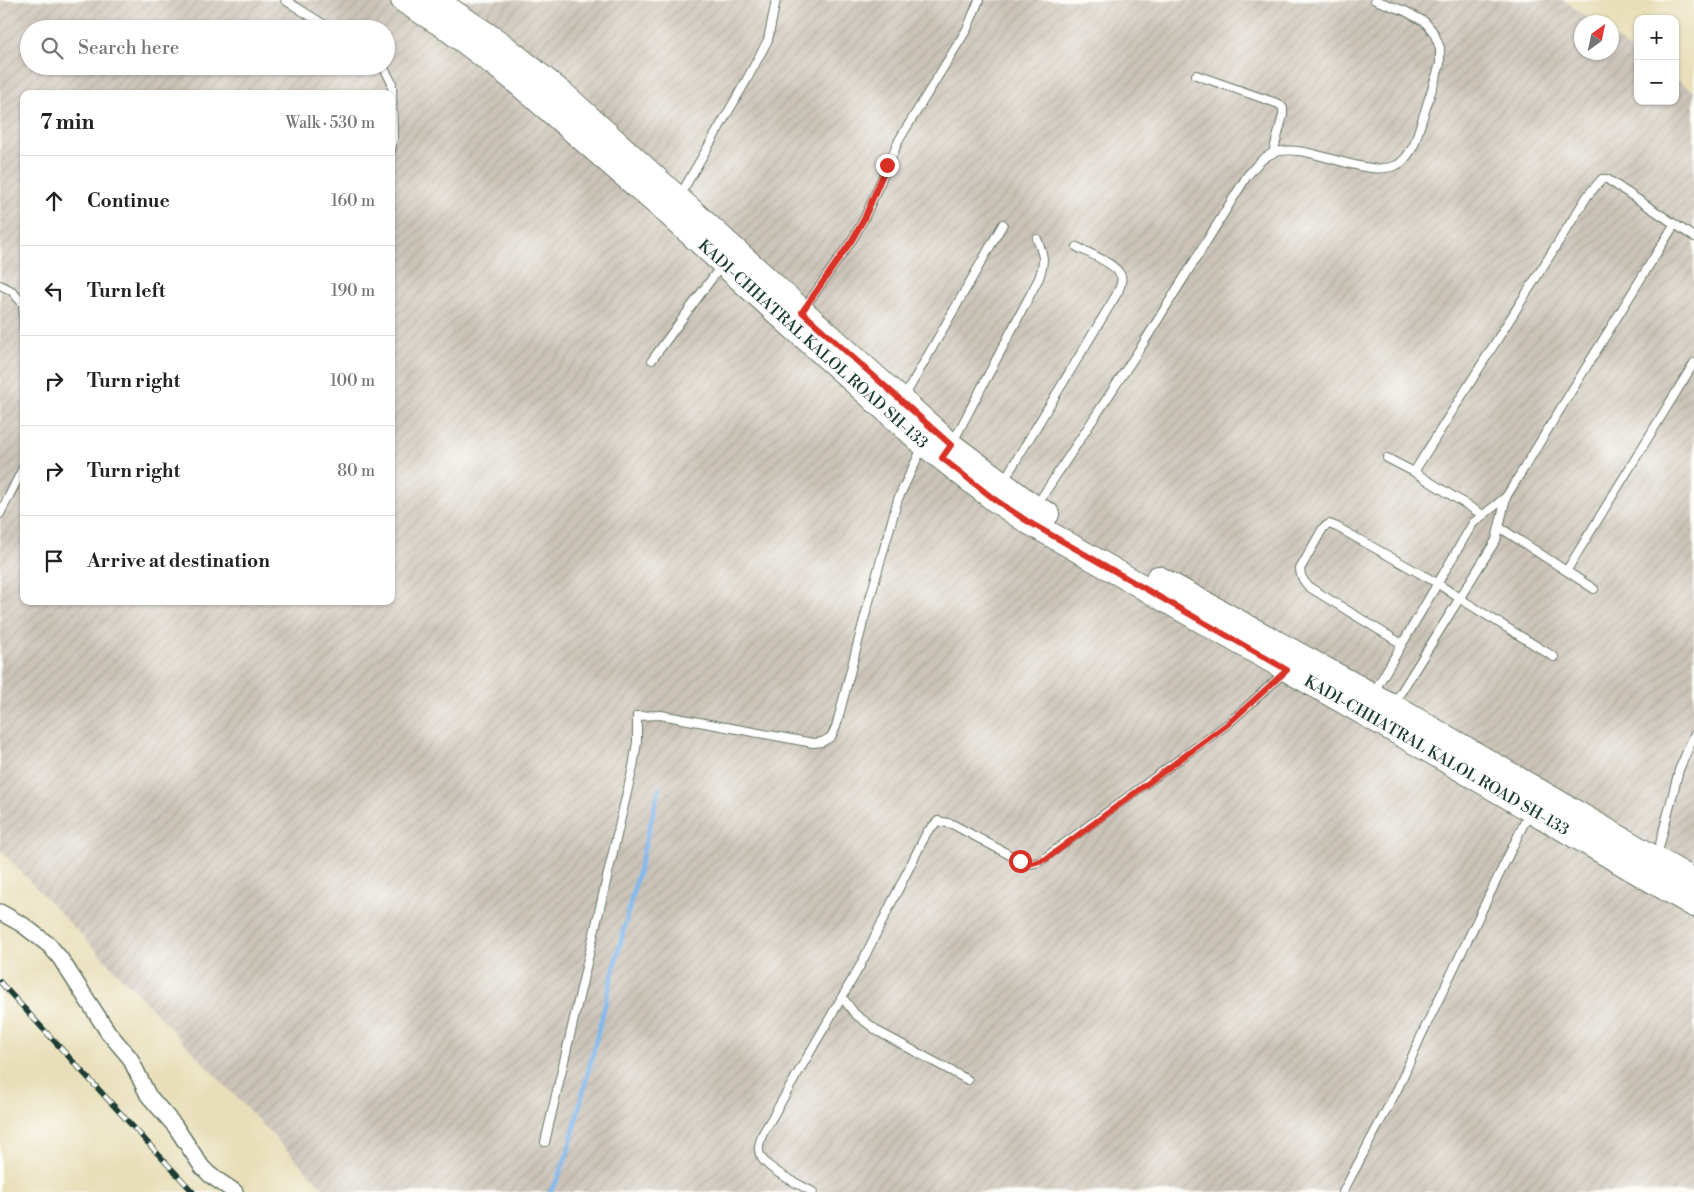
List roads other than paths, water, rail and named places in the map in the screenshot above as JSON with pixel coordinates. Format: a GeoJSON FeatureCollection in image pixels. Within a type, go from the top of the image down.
{"type":"FeatureCollection","features":[{"type":"Feature","properties":{"kind":"main road","name":"KADI-CHHATRAL KALOL ROAD SH-133"},"geometry":{"type":"LineString","coordinates":[[403,0],[444,26],[510,76],[724,262],[801,334],[939,449],[994,499],[1027,521],[1531,809],[1694,905]]}},
{"type":"Feature","properties":{"kind":"main road","name":"KADI-CHHATRAL KALOL ROAD SH-133"},"geometry":{"type":"LineString","coordinates":[[435,0],[501,44],[563,94],[902,401],[939,449],[1002,484],[1035,508],[1136,566],[1392,706],[1694,882]]}},
{"type":"Feature","properties":{"kind":"street"},"geometry":{"type":"LineString","coordinates":[[0,912],[23,925],[48,945],[60,958],[108,1032],[126,1053],[148,1095],[175,1126],[202,1167],[210,1175],[235,1192]]}},
{"type":"Feature","properties":{"kind":"lane"},"geometry":{"type":"LineString","coordinates":[[285,0],[317,20]]}},
{"type":"Feature","properties":{"kind":"lane"},"geometry":{"type":"LineString","coordinates":[[678,199],[729,112],[768,40],[776,0]]}},
{"type":"Feature","properties":{"kind":"lane"},"geometry":{"type":"LineString","coordinates":[[802,312],[852,240],[864,219],[899,140],[967,28],[980,0]]}},
{"type":"Feature","properties":{"kind":"lane"},"geometry":{"type":"LineString","coordinates":[[1035,508],[1141,347],[1247,176],[1259,161],[1287,150],[1370,168],[1384,168],[1398,165],[1408,156],[1414,145],[1440,64],[1440,48],[1434,33],[1425,22],[1405,11],[1375,0]]}},
{"type":"Feature","properties":{"kind":"lane"},"geometry":{"type":"LineString","coordinates":[[388,75],[392,84],[392,90]]}},
{"type":"Feature","properties":{"kind":"lane"},"geometry":{"type":"LineString","coordinates":[[1196,75],[1279,104],[1283,108],[1273,154]]}},
{"type":"Feature","properties":{"kind":"lane"},"geometry":{"type":"LineString","coordinates":[[1414,472],[1597,184],[1602,179],[1607,179],[1694,237]]}},
{"type":"Feature","properties":{"kind":"lane"},"geometry":{"type":"LineString","coordinates":[[902,401],[1003,224]]}},
{"type":"Feature","properties":{"kind":"lane"},"geometry":{"type":"LineString","coordinates":[[1392,706],[1496,540],[1506,497],[1674,225]]}},
{"type":"Feature","properties":{"kind":"lane"},"geometry":{"type":"LineString","coordinates":[[545,1142],[633,767],[637,742],[637,716],[661,715],[813,743],[822,742],[831,737],[841,710],[862,623],[898,499],[939,449],[1039,278],[1044,264],[1043,253],[1037,239]]}},
{"type":"Feature","properties":{"kind":"lane"},"geometry":{"type":"LineString","coordinates":[[1002,484],[1118,292],[1122,282],[1121,275],[1114,267],[1077,246]]}},
{"type":"Feature","properties":{"kind":"lane"},"geometry":{"type":"LineString","coordinates":[[652,360],[724,262]]}},
{"type":"Feature","properties":{"kind":"lane"},"geometry":{"type":"LineString","coordinates":[[0,285],[12,291],[20,300]]}},
{"type":"Feature","properties":{"kind":"lane"},"geometry":{"type":"LineString","coordinates":[[1567,570],[1694,363]]}},
{"type":"Feature","properties":{"kind":"lane"},"geometry":{"type":"LineString","coordinates":[[1387,458],[1414,472],[1483,515]]}},
{"type":"Feature","properties":{"kind":"lane"},"geometry":{"type":"LineString","coordinates":[[0,514],[20,474]]}},
{"type":"Feature","properties":{"kind":"lane"},"geometry":{"type":"LineString","coordinates":[[1372,695],[1473,523],[1506,497]]}},
{"type":"Feature","properties":{"kind":"lane"},"geometry":{"type":"LineString","coordinates":[[1402,644],[1309,587],[1304,582],[1300,569],[1323,528],[1329,524],[1438,583],[1554,657]]}},
{"type":"Feature","properties":{"kind":"lane"},"geometry":{"type":"LineString","coordinates":[[1498,527],[1594,589]]}},
{"type":"Feature","properties":{"kind":"lane"},"geometry":{"type":"LineString","coordinates":[[813,1192],[768,1166],[760,1157],[758,1149],[762,1134],[860,966],[927,832],[933,825],[938,821],[952,824],[1020,861],[1030,864],[1039,862],[1229,723],[1287,670]]}},
{"type":"Feature","properties":{"kind":"lane"},"geometry":{"type":"LineString","coordinates":[[1656,860],[1680,770],[1694,735]]}},
{"type":"Feature","properties":{"kind":"lane"},"geometry":{"type":"LineString","coordinates":[[1343,1192],[1398,1088],[1531,809]]}},
{"type":"Feature","properties":{"kind":"lane"},"geometry":{"type":"LineString","coordinates":[[842,997],[855,1014],[873,1028],[968,1080]]}},
{"type":"Feature","properties":{"kind":"waterway"},"geometry":{"type":"LineString","coordinates":[[550,1192],[568,1152],[659,789]]}},
{"type":"Feature","properties":{"kind":"railway"},"geometry":{"type":"LineString","coordinates":[[0,982],[193,1192]]}}]}
